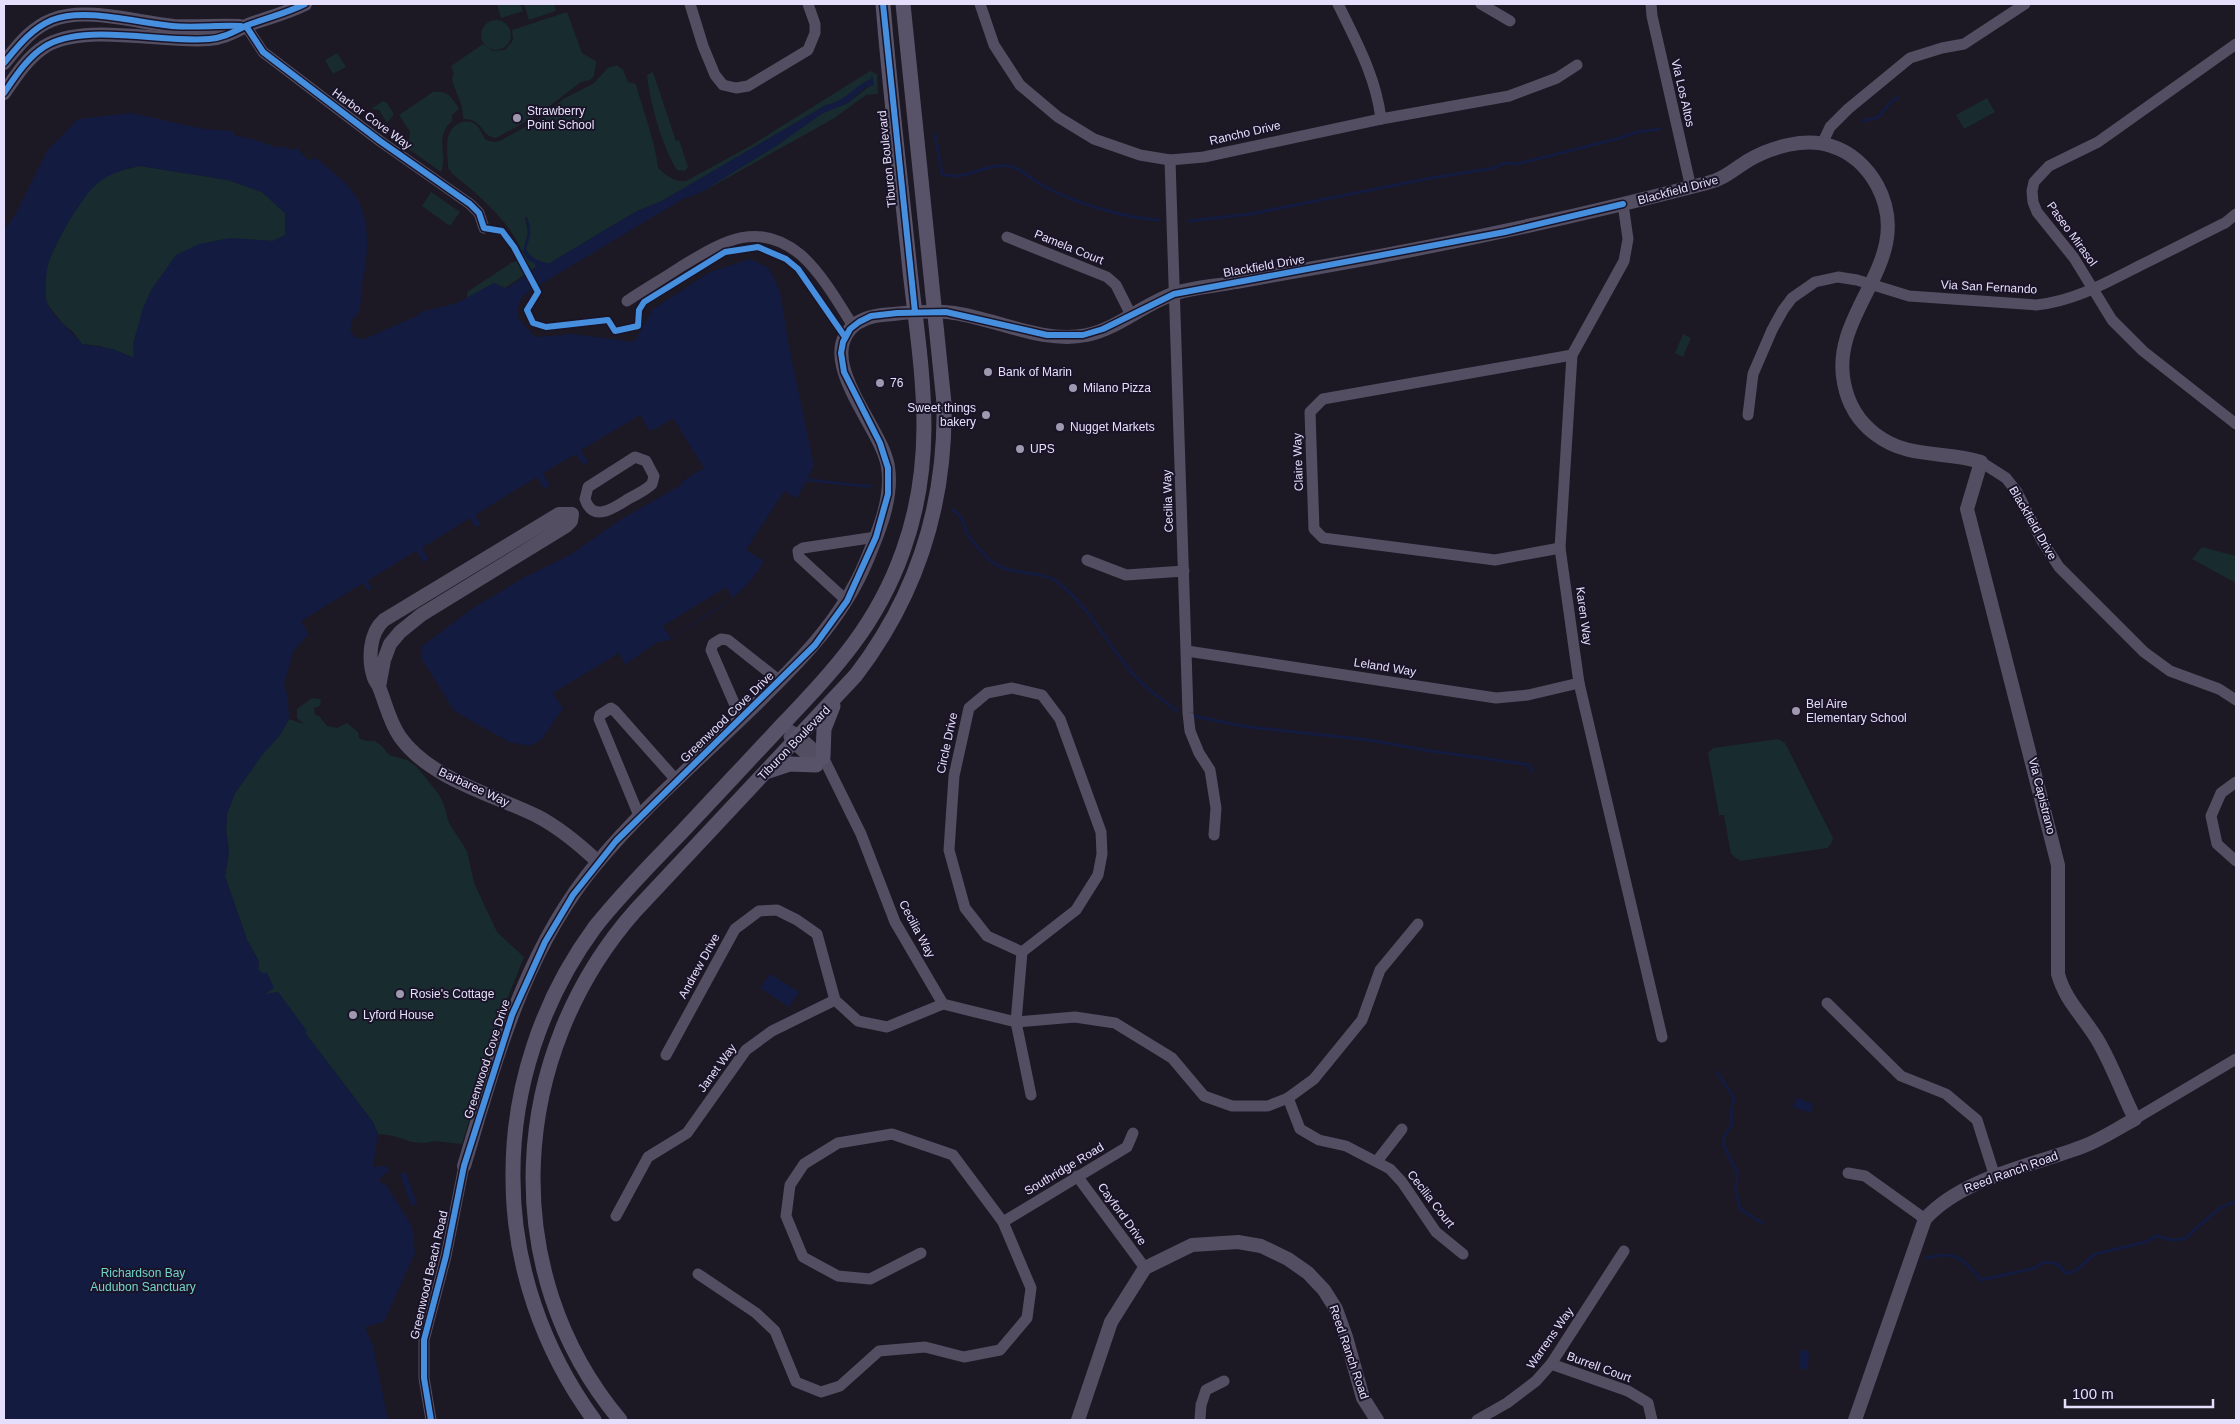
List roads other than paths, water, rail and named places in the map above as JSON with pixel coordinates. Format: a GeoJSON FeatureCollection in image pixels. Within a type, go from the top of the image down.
{"type":"FeatureCollection","features":[{"type":"Feature","properties":{"kind":"main road","name":"Tiburon Boulevard"},"geometry":{"type":"LineString","coordinates":[[594,1420],[571,1387],[552,1349],[529,1288],[519,1247],[514,1204],[513,1162],[517,1119],[528,1064],[553,998],[574,960],[598,924],[625,892],[823,681],[856,642],[888,588],[904,549],[920,488],[924,445],[924,396],[883,4]]}},
{"type":"Feature","properties":{"kind":"main road","name":"Tiburon Boulevard"},"geometry":{"type":"LineString","coordinates":[[620,1420],[593,1383],[572,1346],[556,1307],[544,1266],[536,1224],[533,1183],[535,1140],[541,1098],[551,1057],[566,1017],[585,979],[608,943],[640,906],[836,698],[869,658],[898,610],[919,565],[935,510],[942,468],[945,425],[944,392],[903,4]]}},
{"type":"Feature","properties":{"kind":"main road"},"geometry":{"type":"LineString","coordinates":[[767,771],[790,764],[822,764],[824,729],[836,698]]}},
{"type":"Feature","properties":{"kind":"street"},"geometry":{"type":"LineString","coordinates":[[4,93],[30,58],[42,48],[65,37],[86,34],[149,39],[212,39],[236,32],[246,26],[305,4]]}},
{"type":"Feature","properties":{"kind":"street"},"geometry":{"type":"LineString","coordinates":[[690,4],[715,75],[723,85],[736,88],[748,86],[808,50],[815,34],[815,24],[808,4]]}},
{"type":"Feature","properties":{"kind":"street","name":"Rancho Drive"},"geometry":{"type":"LineString","coordinates":[[980,4],[994,45],[1020,85],[1058,117],[1094,139],[1140,155],[1170,160],[1204,157],[1381,119],[1509,96],[1557,78],[1577,64]]}},
{"type":"Feature","properties":{"kind":"street"},"geometry":{"type":"LineString","coordinates":[[1338,4],[1369,69],[1378,96],[1381,119]]}},
{"type":"Feature","properties":{"kind":"street"},"geometry":{"type":"LineString","coordinates":[[1481,4],[1510,21]]}},
{"type":"Feature","properties":{"kind":"street","name":"Via Los Altos"},"geometry":{"type":"LineString","coordinates":[[1651,4],[1652,16],[1691,188]]}},
{"type":"Feature","properties":{"kind":"street"},"geometry":{"type":"LineString","coordinates":[[1823,142],[1830,127],[1848,109],[1910,58],[1942,48],[1964,44],[2025,4]]}},
{"type":"Feature","properties":{"kind":"street"},"geometry":{"type":"LineString","coordinates":[[4,63],[31,32],[51,20],[62,17],[90,15],[174,26],[246,26]]}},
{"type":"Feature","properties":{"kind":"street","name":"Harbor Cove Way"},"geometry":{"type":"LineString","coordinates":[[246,26],[263,52],[380,141],[470,204],[479,213],[484,228]]}},
{"type":"Feature","properties":{"kind":"street","name":"Paseo Mirasol"},"geometry":{"type":"LineString","coordinates":[[2236,44],[2098,142],[2049,166],[2034,182],[2033,202],[2037,212],[2074,258],[2112,320],[2127,336],[2236,424]]}},
{"type":"Feature","properties":{"kind":"street","name":"Blackfield Drive"},"geometry":{"type":"LineString","coordinates":[[915,312],[955,313],[1040,333],[1068,337],[1097,332],[1174,294],[1505,232],[1691,188],[1722,179],[1752,158],[1790,144],[1823,142],[1842,150],[1860,162],[1875,182],[1885,206],[1888,239],[1882,261],[1845,339],[1842,354],[1842,371],[1846,393],[1856,414],[1870,431],[1889,444],[1909,452],[1954,456],[1981,462],[2006,478],[2017,492],[2042,541],[2059,567],[2144,652],[2170,671],[2219,689],[2236,700]]}},
{"type":"Feature","properties":{"kind":"street","name":"Cecilia Way"},"geometry":{"type":"LineString","coordinates":[[1170,160],[1190,731],[1198,753],[1210,770],[1216,808],[1214,834]]}},
{"type":"Feature","properties":{"kind":"street","name":"Karen Way"},"geometry":{"type":"LineString","coordinates":[[1623,204],[1628,239],[1624,261],[1572,355],[1560,548],[1579,683],[1662,1037]]}},
{"type":"Feature","properties":{"kind":"street","name":"Via San Fernando"},"geometry":{"type":"LineString","coordinates":[[1748,415],[1753,374],[1782,310],[1792,298],[1815,282],[1838,277],[1857,280],[1909,296],[2036,304],[2065,300],[2093,290],[2225,223],[2236,214]]}},
{"type":"Feature","properties":{"kind":"street"},"geometry":{"type":"LineString","coordinates":[[627,301],[722,243],[742,237],[760,237],[778,242],[801,256],[832,292],[853,326],[871,316],[915,312]]}},
{"type":"Feature","properties":{"kind":"street","name":"Pamela Court"},"geometry":{"type":"LineString","coordinates":[[1007,237],[1107,277],[1116,285],[1131,315]]}},
{"type":"Feature","properties":{"kind":"street","name":"Greenwood Cove Drive"},"geometry":{"type":"LineString","coordinates":[[464,1166],[500,1050],[522,991],[552,929],[573,895],[598,862],[640,818],[780,681],[814,645],[847,601],[876,538],[888,494],[888,468],[880,443],[844,372],[842,347],[847,333],[853,326]]}},
{"type":"Feature","properties":{"kind":"street","name":"Claire Way"},"geometry":{"type":"LineString","coordinates":[[1560,548],[1495,560],[1323,538],[1314,529],[1310,412],[1323,399],[1572,355]]}},
{"type":"Feature","properties":{"kind":"street"},"geometry":{"type":"LineString","coordinates":[[639,457],[646,461],[654,476],[650,486],[606,512],[597,512],[587,505],[585,493],[592,483],[632,458],[639,457]]}},
{"type":"Feature","properties":{"kind":"street","name":"Via Capistrano"},"geometry":{"type":"LineString","coordinates":[[1981,462],[1967,509],[2058,865],[2058,974],[2062,990],[2069,1002],[2098,1040],[2135,1119]]}},
{"type":"Feature","properties":{"kind":"street","name":"Barbaree Way"},"geometry":{"type":"LineString","coordinates":[[587,505],[572,514],[560,514],[381,623],[376,631],[372,646],[373,675],[384,704],[395,730],[412,751],[442,773],[551,824],[572,839],[598,862]]}},
{"type":"Feature","properties":{"kind":"street","name":"Barbaree Way"},"geometry":{"type":"LineString","coordinates":[[379,687],[386,651],[400,632],[421,615],[566,526],[571,521],[572,514]]}},
{"type":"Feature","properties":{"kind":"street"},"geometry":{"type":"LineString","coordinates":[[847,601],[799,557],[798,551],[802,548],[876,538]]}},
{"type":"Feature","properties":{"kind":"street"},"geometry":{"type":"LineString","coordinates":[[1087,560],[1126,575],[1184,571]]}},
{"type":"Feature","properties":{"kind":"street"},"geometry":{"type":"LineString","coordinates":[[741,719],[711,650],[713,644],[722,639],[728,640],[780,681]]}},
{"type":"Feature","properties":{"kind":"street","name":"Leland Way"},"geometry":{"type":"LineString","coordinates":[[1186,651],[1496,698],[1528,695],[1579,683]]}},
{"type":"Feature","properties":{"kind":"street","name":"Circle Drive"},"geometry":{"type":"LineString","coordinates":[[1012,688],[1042,695],[1060,719],[1101,832],[1102,854],[1098,875],[1076,910],[1022,952],[987,936],[965,908],[949,850],[954,776],[969,708],[987,694],[1012,688]]}},
{"type":"Feature","properties":{"kind":"street"},"geometry":{"type":"LineString","coordinates":[[640,818],[599,719],[600,714],[611,708],[614,710],[677,781]]}},
{"type":"Feature","properties":{"kind":"street","name":"Cecilia Way"},"geometry":{"type":"LineString","coordinates":[[782,725],[822,764],[841,791],[861,834],[895,922],[943,1004]]}},
{"type":"Feature","properties":{"kind":"street"},"geometry":{"type":"LineString","coordinates":[[2236,782],[2221,793],[2211,816],[2217,844],[2236,861]]}},
{"type":"Feature","properties":{"kind":"street","name":"Andrew Drive"},"geometry":{"type":"LineString","coordinates":[[666,1055],[735,929],[759,911],[777,910],[797,920],[817,934],[835,1000]]}},
{"type":"Feature","properties":{"kind":"street"},"geometry":{"type":"LineString","coordinates":[[835,1000],[858,1021],[887,1027],[943,1004],[1016,1022],[1075,1017],[1115,1023],[1172,1058],[1204,1096],[1232,1106],[1268,1106],[1288,1098],[1314,1079],[1362,1020],[1380,970],[1418,924]]}},
{"type":"Feature","properties":{"kind":"street"},"geometry":{"type":"LineString","coordinates":[[1022,952],[1016,1022],[1031,1095]]}},
{"type":"Feature","properties":{"kind":"street","name":"Janet Way"},"geometry":{"type":"LineString","coordinates":[[616,1216],[648,1157],[687,1133],[746,1050],[772,1031],[835,1000]]}},
{"type":"Feature","properties":{"kind":"street"},"geometry":{"type":"LineString","coordinates":[[1827,1003],[1901,1076],[1946,1094],[1977,1120],[1995,1177]]}},
{"type":"Feature","properties":{"kind":"street","name":"Reed Ranch Road"},"geometry":{"type":"LineString","coordinates":[[1855,1420],[1925,1219],[1935,1208],[1958,1192],[2085,1145],[2135,1119],[2236,1059]]}},
{"type":"Feature","properties":{"kind":"street","name":"Cecilia Court"},"geometry":{"type":"LineString","coordinates":[[1288,1098],[1300,1129],[1319,1140],[1346,1146],[1390,1169],[1402,1182],[1436,1232],[1463,1254]]}},
{"type":"Feature","properties":{"kind":"street"},"geometry":{"type":"LineString","coordinates":[[1377,1161],[1402,1129]]}},
{"type":"Feature","properties":{"kind":"street","name":"Southridge Road"},"geometry":{"type":"LineString","coordinates":[[1003,1222],[1127,1147],[1133,1133]]}},
{"type":"Feature","properties":{"kind":"street"},"geometry":{"type":"LineString","coordinates":[[698,1274],[756,1313],[775,1330],[796,1382],[821,1392],[840,1386],[879,1351],[925,1347],[964,1357],[1000,1350],[1027,1318],[1031,1288],[1003,1222],[953,1155],[892,1134],[838,1143],[804,1164],[790,1185],[786,1216],[803,1257],[838,1276],[870,1279],[921,1253]]}},
{"type":"Feature","properties":{"kind":"street","name":"Greenwood Beach Road"},"geometry":{"type":"LineString","coordinates":[[432,1420],[424,1378],[424,1340],[446,1256],[464,1166]]}},
{"type":"Feature","properties":{"kind":"street"},"geometry":{"type":"LineString","coordinates":[[1848,1173],[1865,1176],[1925,1219]]}},
{"type":"Feature","properties":{"kind":"street","name":"Cayford Drive"},"geometry":{"type":"LineString","coordinates":[[1077,1176],[1145,1268]]}},
{"type":"Feature","properties":{"kind":"street","name":"Reed Ranch Road"},"geometry":{"type":"LineString","coordinates":[[1145,1268],[1192,1245],[1238,1242],[1261,1246],[1288,1259],[1308,1273],[1324,1290],[1336,1308],[1363,1398],[1377,1420]]}},
{"type":"Feature","properties":{"kind":"street","name":"Warrens Way"},"geometry":{"type":"LineString","coordinates":[[1477,1420],[1491,1414],[1514,1398],[1536,1381],[1551,1364],[1624,1251]]}},
{"type":"Feature","properties":{"kind":"street"},"geometry":{"type":"LineString","coordinates":[[1078,1420],[1111,1322],[1145,1268]]}},
{"type":"Feature","properties":{"kind":"street","name":"Burrell Court"},"geometry":{"type":"LineString","coordinates":[[1551,1364],[1628,1391],[1648,1403],[1652,1420]]}},
{"type":"Feature","properties":{"kind":"street"},"geometry":{"type":"LineString","coordinates":[[1200,1420],[1201,1405],[1206,1390],[1224,1381]]}},
{"type":"Feature","properties":{"kind":"water"},"geometry":{"type":"Polygon","coordinates":[[[872,74],[874,85],[866,87],[848,103],[823,113],[778,145],[700,193],[683,199],[531,290],[521,299],[518,309],[518,318],[535,337],[573,334],[634,342],[653,309],[710,272],[750,259],[769,268],[780,291],[788,341],[814,466],[753,578],[743,589],[719,608],[669,640],[657,642],[561,711],[542,739],[530,746],[509,742],[454,711],[422,659],[421,647],[473,608],[525,577],[570,555],[620,520],[681,485],[685,474],[658,429],[649,430],[584,464],[546,488],[478,526],[425,561],[369,590],[306,637],[293,652],[284,685],[288,697],[289,719],[280,735],[262,755],[235,793],[227,814],[226,831],[229,851],[225,876],[247,940],[259,962],[258,969],[262,973],[267,973],[274,988],[265,994],[278,992],[307,1031],[306,1034],[373,1122],[378,1134],[373,1167],[385,1166],[390,1170],[379,1179],[380,1182],[386,1185],[412,1226],[415,1253],[384,1322],[365,1327],[373,1346],[388,1420],[4,1420],[4,231],[16,213],[47,151],[78,119],[131,113],[203,129],[234,131],[234,135],[279,148],[283,146],[293,151],[296,147],[308,160],[316,158],[349,187],[359,202],[363,213],[367,237],[366,262],[361,288],[360,310],[356,317],[353,317],[350,329],[354,337],[364,339],[417,316],[421,312],[457,303],[494,283],[506,289],[533,271],[536,267],[535,263],[529,261],[523,252],[528,233],[526,217],[530,229],[530,237],[526,249],[536,259],[550,263],[637,211],[662,201],[826,105],[839,101],[871,79],[872,74]],[[140,166],[118,172],[98,183],[77,209],[51,257],[46,277],[46,299],[51,310],[82,344],[113,349],[134,358],[133,344],[143,308],[151,290],[176,255],[199,244],[230,238],[273,241],[285,235],[285,213],[262,192],[228,180],[140,166]]]}},
{"type":"Feature","properties":{"kind":"water"},"geometry":{"type":"Polygon","coordinates":[[[770,974],[799,992],[789,1007],[760,988],[770,974]]]}},
{"type":"Feature","properties":{"kind":"water"},"geometry":{"type":"Polygon","coordinates":[[[1797,1098],[1813,1104],[1811,1113],[1793,1107],[1797,1098]]]}},
{"type":"Feature","properties":{"kind":"water"},"geometry":{"type":"Polygon","coordinates":[[[406,1172],[417,1204],[411,1206],[400,1174],[406,1172]]]}},
{"type":"Feature","properties":{"kind":"water"},"geometry":{"type":"Polygon","coordinates":[[[1800,1350],[1809,1351],[1808,1369],[1799,1369],[1800,1350]]]}},
{"type":"Feature","properties":{"kind":"waterway"},"geometry":{"type":"LineString","coordinates":[[1863,121],[1878,117],[1898,97]]}},
{"type":"Feature","properties":{"kind":"waterway"},"geometry":{"type":"LineString","coordinates":[[1189,221],[1250,214],[1431,178],[1494,168],[1504,163],[1517,164],[1637,132],[1660,129]]}},
{"type":"Feature","properties":{"kind":"waterway"},"geometry":{"type":"LineString","coordinates":[[935,134],[942,174],[959,176],[992,167],[1009,166],[1019,170],[1045,187],[1085,204],[1116,213],[1159,220]]}},
{"type":"Feature","properties":{"kind":"waterway"},"geometry":{"type":"LineString","coordinates":[[807,480],[870,486]]}},
{"type":"Feature","properties":{"kind":"waterway"},"geometry":{"type":"LineString","coordinates":[[953,510],[961,518],[970,537],[991,561],[1007,569],[1043,576],[1059,583],[1089,615],[1133,674],[1148,689],[1177,711]]}},
{"type":"Feature","properties":{"kind":"waterway"},"geometry":{"type":"LineString","coordinates":[[1193,716],[1248,727],[1369,740],[1430,751],[1518,763],[1529,765],[1532,771]]}},
{"type":"Feature","properties":{"kind":"waterway"},"geometry":{"type":"LineString","coordinates":[[1717,1072],[1734,1098],[1731,1113],[1732,1124],[1724,1137],[1724,1147],[1737,1172],[1736,1192],[1740,1209],[1762,1223]]}},
{"type":"Feature","properties":{"kind":"waterway"},"geometry":{"type":"LineString","coordinates":[[1926,1258],[1945,1255],[1957,1257],[1968,1265],[1981,1280],[2035,1268],[2044,1262],[2058,1264],[2065,1273],[2074,1272],[2095,1254],[2146,1242],[2156,1236],[2171,1240],[2184,1239],[2220,1208],[2236,1201]]}},
{"type":"Feature","properties":{"kind":"place","name":"Strawberry Point School"},"geometry":{"type":"Point","coordinates":[517,118]}},
{"type":"Feature","properties":{"kind":"place","name":"Bank of Marin"},"geometry":{"type":"Point","coordinates":[988,372]}},
{"type":"Feature","properties":{"kind":"place","name":"76"},"geometry":{"type":"Point","coordinates":[880,383]}},
{"type":"Feature","properties":{"kind":"place","name":"Milano Pizza"},"geometry":{"type":"Point","coordinates":[1073,388]}},
{"type":"Feature","properties":{"kind":"place","name":"Sweet things bakery"},"geometry":{"type":"Point","coordinates":[986,415]}},
{"type":"Feature","properties":{"kind":"place","name":"Nugget Markets"},"geometry":{"type":"Point","coordinates":[1060,427]}},
{"type":"Feature","properties":{"kind":"place","name":"UPS"},"geometry":{"type":"Point","coordinates":[1020,449]}},
{"type":"Feature","properties":{"kind":"place","name":"Bel Aire Elementary School"},"geometry":{"type":"Point","coordinates":[1796,711]}},
{"type":"Feature","properties":{"kind":"place","name":"Rosie's Cottage"},"geometry":{"type":"Point","coordinates":[400,994]}},
{"type":"Feature","properties":{"kind":"place","name":"Lyford House"},"geometry":{"type":"Point","coordinates":[353,1015]}},
{"type":"Feature","properties":{"kind":"park label","name":"Richardson Bay Audubon Sanctuary"},"geometry":{"type":"Point","coordinates":[143,1280]}}]}
